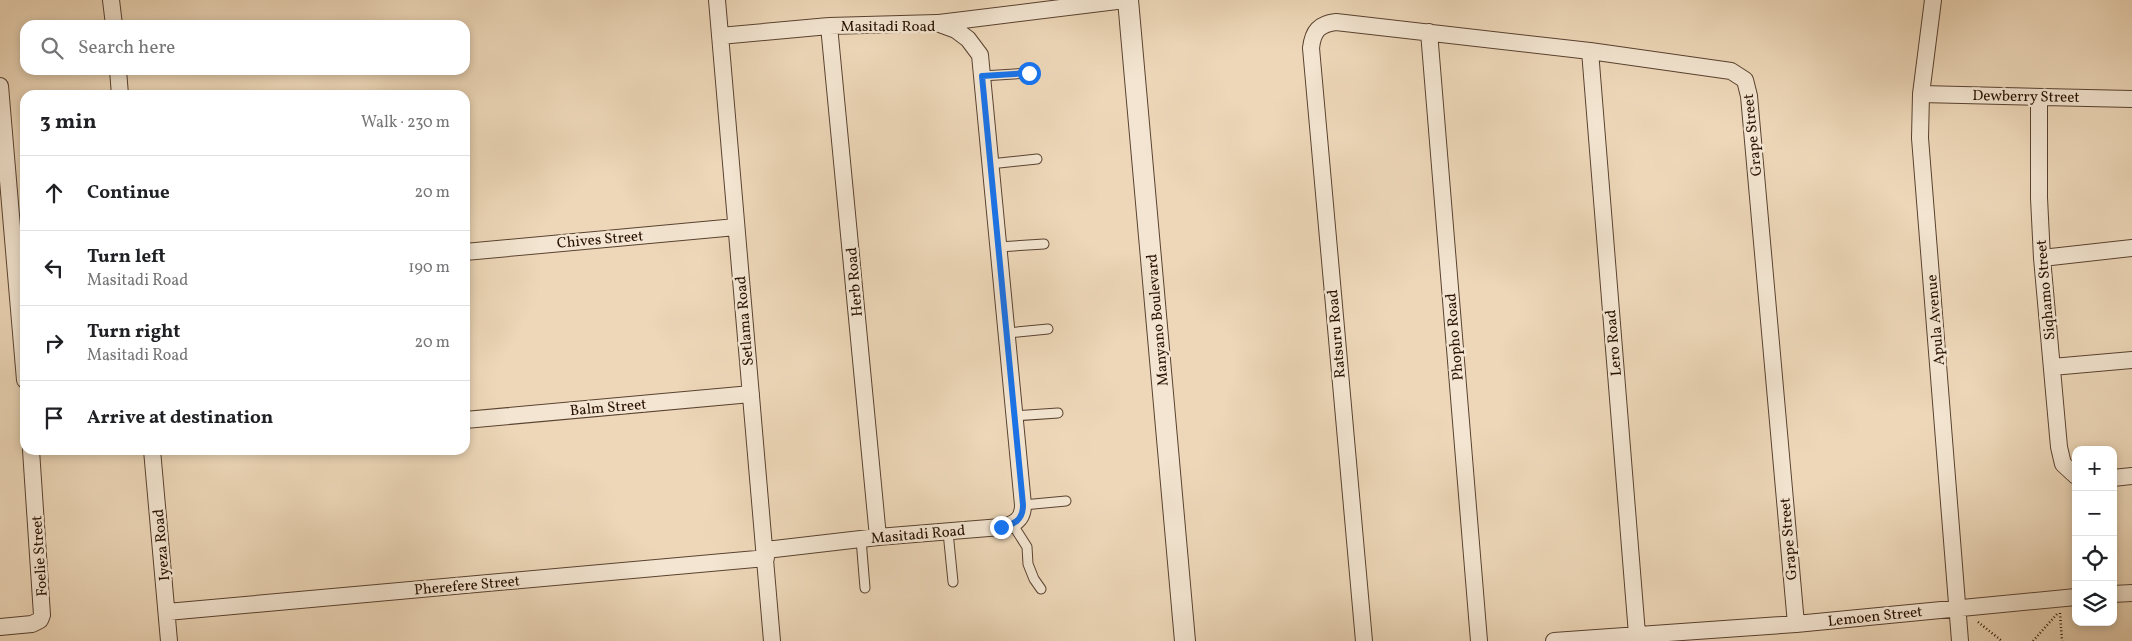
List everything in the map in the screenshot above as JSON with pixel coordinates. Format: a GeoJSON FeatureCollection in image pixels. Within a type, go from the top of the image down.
{"type":"FeatureCollection","features":[{"type":"Feature","properties":{"kind":"street"},"geometry":{"type":"LineString","coordinates":[[112,0],[114,20]]}},
{"type":"Feature","properties":{"kind":"street","name":"Setlama Road"},"geometry":{"type":"LineString","coordinates":[[717,0],[772,641]]}},
{"type":"Feature","properties":{"kind":"street"},"geometry":{"type":"LineString","coordinates":[[937,23],[1127,0]]}},
{"type":"Feature","properties":{"kind":"street","name":"Manyano Boulevard"},"geometry":{"type":"LineString","coordinates":[[1127,0],[1185,641]]}},
{"type":"Feature","properties":{"kind":"street","name":"Apula Avenue"},"geometry":{"type":"LineString","coordinates":[[1933,0],[1921,94],[1920,123],[1960,641]]}},
{"type":"Feature","properties":{"kind":"street","name":"Grape Street"},"geometry":{"type":"LineString","coordinates":[[1318,28],[1329,23],[1345,22],[1590,51],[1731,71],[1745,80],[1749,96],[1796,624]]}},
{"type":"Feature","properties":{"kind":"street","name":"Masitadi Road"},"geometry":{"type":"LineString","coordinates":[[720,36],[830,26],[937,23],[956,30],[968,39],[980,55],[1023,505]]}},
{"type":"Feature","properties":{"kind":"street","name":"Herb Road"},"geometry":{"type":"LineString","coordinates":[[830,26],[878,537]]}},
{"type":"Feature","properties":{"kind":"street","name":"Ratsuru Road"},"geometry":{"type":"LineString","coordinates":[[1318,28],[1312,40],[1312,66],[1364,641]]}},
{"type":"Feature","properties":{"kind":"street","name":"Phopho Road"},"geometry":{"type":"LineString","coordinates":[[1429,32],[1479,641]]}},
{"type":"Feature","properties":{"kind":"street","name":"Lero Road"},"geometry":{"type":"LineString","coordinates":[[1590,51],[1637,634]]}},
{"type":"Feature","properties":{"kind":"street"},"geometry":{"type":"LineString","coordinates":[[118,75],[120,90]]}},
{"type":"Feature","properties":{"kind":"street"},"geometry":{"type":"LineString","coordinates":[[0,86],[20,273]]}},
{"type":"Feature","properties":{"kind":"street","name":"Dewberry Street"},"geometry":{"type":"LineString","coordinates":[[1921,94],[2132,99]]}},
{"type":"Feature","properties":{"kind":"street","name":"Siqhamo Street"},"geometry":{"type":"LineString","coordinates":[[2039,97],[2039,198],[2042,258],[2061,458],[2067,469],[2072,473]]}},
{"type":"Feature","properties":{"kind":"street","name":"Chives Street"},"geometry":{"type":"LineString","coordinates":[[470,252],[736,227]]}},
{"type":"Feature","properties":{"kind":"street"},"geometry":{"type":"LineString","coordinates":[[2042,258],[2132,248]]}},
{"type":"Feature","properties":{"kind":"street"},"geometry":{"type":"LineString","coordinates":[[2052,367],[2132,360]]}},
{"type":"Feature","properties":{"kind":"street","name":"Balm Street"},"geometry":{"type":"LineString","coordinates":[[470,420],[751,394]]}},
{"type":"Feature","properties":{"kind":"street","name":"Foelie Street"},"geometry":{"type":"LineString","coordinates":[[0,627],[32,624],[40,620],[42,614],[30,455]]}},
{"type":"Feature","properties":{"kind":"street","name":"Iyeza Road"},"geometry":{"type":"LineString","coordinates":[[152,455],[168,641]]}},
{"type":"Feature","properties":{"kind":"street"},"geometry":{"type":"LineString","coordinates":[[2117,478],[2132,476]]}},
{"type":"Feature","properties":{"kind":"street"},"geometry":{"type":"LineString","coordinates":[[1013,525],[1021,516],[1023,505]]}},
{"type":"Feature","properties":{"kind":"street","name":"Masitadi Road"},"geometry":{"type":"LineString","coordinates":[[766,554],[878,537],[1013,525]]}},
{"type":"Feature","properties":{"kind":"street","name":"Pherefere Street"},"geometry":{"type":"LineString","coordinates":[[167,612],[766,554]]}},
{"type":"Feature","properties":{"kind":"street"},"geometry":{"type":"LineString","coordinates":[[2117,594],[2132,593]]}},
{"type":"Feature","properties":{"kind":"street","name":"Lemoen Street"},"geometry":{"type":"LineString","coordinates":[[1554,641],[1796,624],[2072,597]]}},
{"type":"Feature","properties":{"kind":"lane"},"geometry":{"type":"LineString","coordinates":[[982,76],[1029,73]]}},
{"type":"Feature","properties":{"kind":"lane"},"geometry":{"type":"LineString","coordinates":[[990,164],[1037,160]]}},
{"type":"Feature","properties":{"kind":"lane"},"geometry":{"type":"LineString","coordinates":[[998,247],[1044,244]]}},
{"type":"Feature","properties":{"kind":"lane"},"geometry":{"type":"LineString","coordinates":[[1006,333],[1048,329]]}},
{"type":"Feature","properties":{"kind":"lane"},"geometry":{"type":"LineString","coordinates":[[1014,416],[1058,413]]}},
{"type":"Feature","properties":{"kind":"lane"},"geometry":{"type":"LineString","coordinates":[[1023,505],[1066,501]]}},
{"type":"Feature","properties":{"kind":"lane"},"geometry":{"type":"LineString","coordinates":[[1013,525],[1027,547],[1028,564],[1034,579],[1041,589]]}},
{"type":"Feature","properties":{"kind":"lane"},"geometry":{"type":"LineString","coordinates":[[948,532],[952,582]]}},
{"type":"Feature","properties":{"kind":"lane"},"geometry":{"type":"LineString","coordinates":[[861,539],[865,588]]}},
{"type":"Feature","properties":{"kind":"path"},"geometry":{"type":"LineString","coordinates":[[1958,607],[2002,641]]}},
{"type":"Feature","properties":{"kind":"path"},"geometry":{"type":"LineString","coordinates":[[2033,641],[2060,611],[2062,641]]}},
{"type":"Feature","properties":{"kind":"route"},"geometry":{"type":"LineString","coordinates":[[1001,527],[1013,525],[1018,521],[1023,505],[982,76],[1029,73]]}}]}
